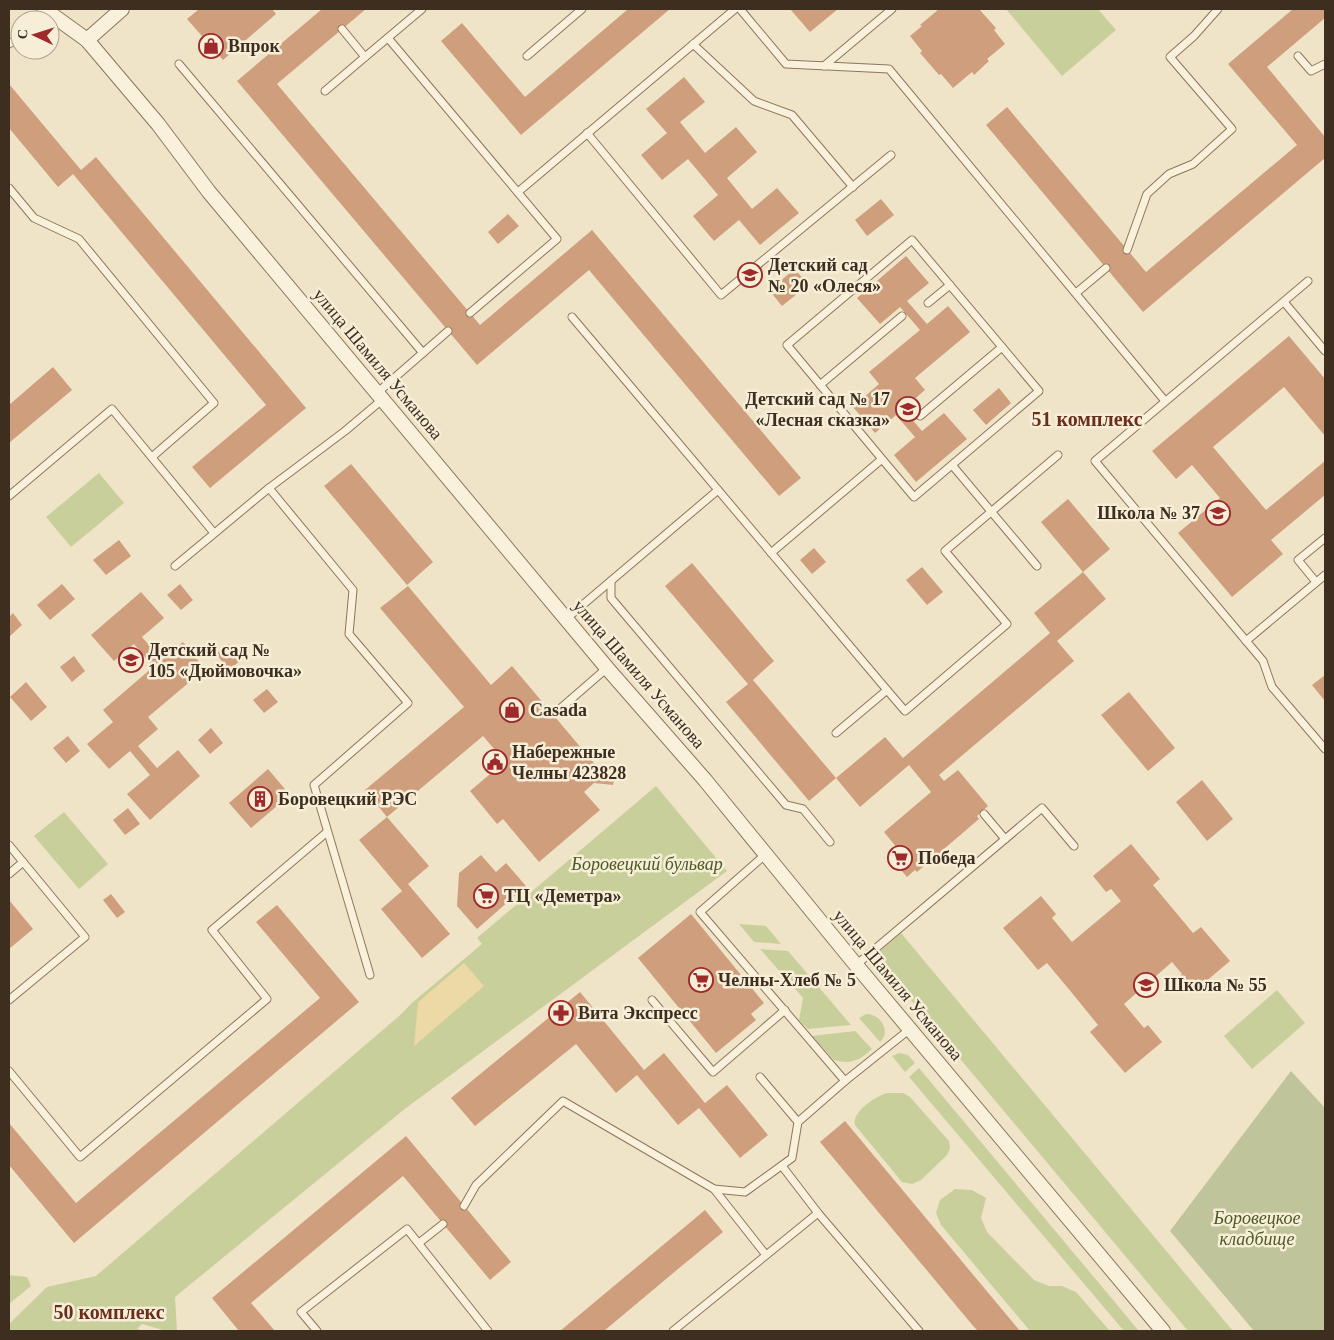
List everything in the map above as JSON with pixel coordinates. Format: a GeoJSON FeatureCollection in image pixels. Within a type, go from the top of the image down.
{"type":"FeatureCollection","features":[{"type":"Feature","properties":{"kind":"street"},"geometry":{"type":"LineString","coordinates":[[87,40],[122,9]]}},
{"type":"Feature","properties":{"kind":"street","name":"улица Шамиля Усманова"},"geometry":{"type":"LineString","coordinates":[[60,24],[87,40],[158,124],[196,176],[607,668],[705,780],[856,965],[1163,1331]]}},
{"type":"Feature","properties":{"kind":"lane"},"geometry":{"type":"LineString","coordinates":[[325,91],[422,9]]}},
{"type":"Feature","properties":{"kind":"lane"},"geometry":{"type":"LineString","coordinates":[[527,56],[582,9]]}},
{"type":"Feature","properties":{"kind":"lane"},"geometry":{"type":"LineString","coordinates":[[518,192],[735,9]]}},
{"type":"Feature","properties":{"kind":"lane"},"geometry":{"type":"LineString","coordinates":[[740,9],[786,64],[889,69],[1165,401]]}},
{"type":"Feature","properties":{"kind":"lane"},"geometry":{"type":"LineString","coordinates":[[824,66],[892,9]]}},
{"type":"Feature","properties":{"kind":"lane"},"geometry":{"type":"LineString","coordinates":[[1127,250],[1147,194],[1169,174],[1193,164],[1232,129],[1170,56],[1194,36],[1218,9]]}},
{"type":"Feature","properties":{"kind":"lane"},"geometry":{"type":"LineString","coordinates":[[342,29],[365,57]]}},
{"type":"Feature","properties":{"kind":"lane"},"geometry":{"type":"LineString","coordinates":[[388,38],[557,239],[470,313]]}},
{"type":"Feature","properties":{"kind":"lane"},"geometry":{"type":"LineString","coordinates":[[693,44],[754,101],[792,115],[853,187]]}},
{"type":"Feature","properties":{"kind":"lane"},"geometry":{"type":"LineString","coordinates":[[1298,56],[1311,71],[1325,64]]}},
{"type":"Feature","properties":{"kind":"lane"},"geometry":{"type":"LineString","coordinates":[[179,64],[423,353]]}},
{"type":"Feature","properties":{"kind":"lane"},"geometry":{"type":"LineString","coordinates":[[587,133],[721,295],[891,155]]}},
{"type":"Feature","properties":{"kind":"lane"},"geometry":{"type":"LineString","coordinates":[[9,188],[34,218],[79,239],[214,403],[152,457]]}},
{"type":"Feature","properties":{"kind":"lane"},"geometry":{"type":"LineString","coordinates":[[912,240],[1002,347],[1039,391],[914,497],[787,345],[912,240]]}},
{"type":"Feature","properties":{"kind":"lane"},"geometry":{"type":"LineString","coordinates":[[1076,293],[1106,268]]}},
{"type":"Feature","properties":{"kind":"lane"},"geometry":{"type":"LineString","coordinates":[[1308,281],[1094,461],[1263,661],[1272,688],[1325,747]]}},
{"type":"Feature","properties":{"kind":"lane"},"geometry":{"type":"LineString","coordinates":[[928,303],[950,285]]}},
{"type":"Feature","properties":{"kind":"lane"},"geometry":{"type":"LineString","coordinates":[[1284,302],[1325,351]]}},
{"type":"Feature","properties":{"kind":"lane"},"geometry":{"type":"LineString","coordinates":[[820,385],[902,316]]}},
{"type":"Feature","properties":{"kind":"lane"},"geometry":{"type":"LineString","coordinates":[[572,317],[904,711],[1007,624],[945,551],[1058,455]]}},
{"type":"Feature","properties":{"kind":"lane"},"geometry":{"type":"LineString","coordinates":[[175,566],[269,488],[345,431],[423,353],[448,331]]}},
{"type":"Feature","properties":{"kind":"lane"},"geometry":{"type":"LineString","coordinates":[[920,416],[1002,347]]}},
{"type":"Feature","properties":{"kind":"lane"},"geometry":{"type":"LineString","coordinates":[[9,496],[112,409],[214,533]]}},
{"type":"Feature","properties":{"kind":"lane"},"geometry":{"type":"LineString","coordinates":[[771,553],[882,459]]}},
{"type":"Feature","properties":{"kind":"lane"},"geometry":{"type":"LineString","coordinates":[[952,465],[1037,566]]}},
{"type":"Feature","properties":{"kind":"lane"},"geometry":{"type":"LineString","coordinates":[[269,488],[353,590],[349,634],[408,703],[314,785],[370,975]]}},
{"type":"Feature","properties":{"kind":"lane"},"geometry":{"type":"LineString","coordinates":[[566,619],[718,490]]}},
{"type":"Feature","properties":{"kind":"lane"},"geometry":{"type":"LineString","coordinates":[[1316,582],[1298,560],[1325,538]]}},
{"type":"Feature","properties":{"kind":"lane"},"geometry":{"type":"LineString","coordinates":[[1246,641],[1325,574]]}},
{"type":"Feature","properties":{"kind":"lane"},"geometry":{"type":"LineString","coordinates":[[611,581],[611,598],[786,805],[803,809],[830,842]]}},
{"type":"Feature","properties":{"kind":"lane"},"geometry":{"type":"LineString","coordinates":[[554,714],[607,668]]}},
{"type":"Feature","properties":{"kind":"lane"},"geometry":{"type":"LineString","coordinates":[[836,733],[887,690]]}},
{"type":"Feature","properties":{"kind":"lane"},"geometry":{"type":"LineString","coordinates":[[856,965],[1042,808],[1074,846]]}},
{"type":"Feature","properties":{"kind":"lane"},"geometry":{"type":"LineString","coordinates":[[984,814],[1005,839]]}},
{"type":"Feature","properties":{"kind":"lane"},"geometry":{"type":"LineString","coordinates":[[9,1071],[80,1157],[268,999],[212,930],[328,832]]}},
{"type":"Feature","properties":{"kind":"lane"},"geometry":{"type":"LineString","coordinates":[[9,845],[85,936],[9,1000]]}},
{"type":"Feature","properties":{"kind":"lane"},"geometry":{"type":"LineString","coordinates":[[766,854],[700,912],[846,1081]]}},
{"type":"Feature","properties":{"kind":"lane"},"geometry":{"type":"LineString","coordinates":[[9,874],[23,862]]}},
{"type":"Feature","properties":{"kind":"lane"},"geometry":{"type":"LineString","coordinates":[[652,1000],[713,1072],[785,1010]]}},
{"type":"Feature","properties":{"kind":"lane"},"geometry":{"type":"LineString","coordinates":[[714,1189],[745,1192],[792,1158],[798,1122],[910,1029]]}},
{"type":"Feature","properties":{"kind":"lane"},"geometry":{"type":"LineString","coordinates":[[760,1077],[798,1122]]}},
{"type":"Feature","properties":{"kind":"lane"},"geometry":{"type":"LineString","coordinates":[[464,1206],[476,1185],[563,1101],[714,1189],[766,1255]]}},
{"type":"Feature","properties":{"kind":"lane"},"geometry":{"type":"LineString","coordinates":[[782,1166],[818,1213],[919,1331]]}},
{"type":"Feature","properties":{"kind":"lane"},"geometry":{"type":"LineString","coordinates":[[673,1331],[818,1213]]}},
{"type":"Feature","properties":{"kind":"lane"},"geometry":{"type":"LineString","coordinates":[[419,1244],[443,1224]]}},
{"type":"Feature","properties":{"kind":"lane"},"geometry":{"type":"LineString","coordinates":[[316,1331],[301,1312],[407,1229],[488,1331]]}},
{"type":"Feature","properties":{"kind":"green space"},"geometry":{"type":"Polygon","coordinates":[[[1006,9],[1098,9],[1116,30],[1062,76],[1006,9]]]}},
{"type":"Feature","properties":{"kind":"green space"},"geometry":{"type":"Polygon","coordinates":[[[99,473],[124,503],[71,547],[46,517],[99,473]]]}},
{"type":"Feature","properties":{"kind":"green space","name":"Боровецкий бульвар"},"geometry":{"type":"Polygon","coordinates":[[[656,786],[727,871],[406,1108],[175,1297],[177,1331],[166,1331],[142,1324],[137,1329],[145,1331],[9,1331],[9,1324],[47,1287],[96,1276],[482,944],[477,938],[656,786]]]}},
{"type":"Feature","properties":{"kind":"green space"},"geometry":{"type":"Polygon","coordinates":[[[64,812],[108,864],[79,889],[34,836],[64,812]]]}},
{"type":"Feature","properties":{"kind":"green space"},"geometry":{"type":"Polygon","coordinates":[[[739,924],[766,926],[781,944],[754,942],[739,924]]]}},
{"type":"Feature","properties":{"kind":"green space"},"geometry":{"type":"Polygon","coordinates":[[[901,933],[1233,1331],[1188,1331],[874,956],[901,933]]]}},
{"type":"Feature","properties":{"kind":"green space"},"geometry":{"type":"Polygon","coordinates":[[[760,949],[788,951],[851,1025],[808,1029],[799,1020],[803,998],[760,949]]]}},
{"type":"Feature","properties":{"kind":"green space"},"geometry":{"type":"Polygon","coordinates":[[[1277,990],[1305,1023],[1252,1069],[1224,1036],[1277,990]]]}},
{"type":"Feature","properties":{"kind":"green space"},"geometry":{"type":"Polygon","coordinates":[[[866,1014],[876,1017],[885,1028],[885,1033],[880,1042],[859,1018],[866,1014]]]}},
{"type":"Feature","properties":{"kind":"green space"},"geometry":{"type":"Polygon","coordinates":[[[855,1031],[872,1049],[859,1059],[850,1062],[834,1060],[812,1036],[855,1031]]]}},
{"type":"Feature","properties":{"kind":"green space"},"geometry":{"type":"Polygon","coordinates":[[[899,1053],[908,1055],[915,1063],[905,1072],[892,1056],[899,1053]]]}},
{"type":"Feature","properties":{"kind":"green space"},"geometry":{"type":"Polygon","coordinates":[[[919,1068],[1139,1331],[1124,1331],[909,1077],[919,1068]]]}},
{"type":"Feature","properties":{"kind":"green space","name":"Боровецкое кладбище"},"geometry":{"type":"Polygon","coordinates":[[[1291,1071],[1325,1108],[1325,1331],[1254,1331],[1170,1231],[1291,1071]]]}},
{"type":"Feature","properties":{"kind":"green space"},"geometry":{"type":"Polygon","coordinates":[[[887,1093],[903,1093],[910,1097],[949,1141],[950,1148],[947,1155],[921,1180],[912,1184],[902,1182],[855,1125],[857,1115],[865,1105],[887,1093]]]}},
{"type":"Feature","properties":{"kind":"green space"},"geometry":{"type":"Polygon","coordinates":[[[955,1189],[972,1190],[986,1198],[981,1218],[987,1232],[1034,1280],[1049,1286],[1062,1286],[1076,1292],[1110,1331],[1030,1331],[941,1225],[936,1213],[940,1200],[955,1189]]]}},
{"type":"Feature","properties":{"kind":"green space"},"geometry":{"type":"Polygon","coordinates":[[[9,1275],[27,1277],[31,1286],[9,1304],[9,1275]]]}},
{"type":"Feature","properties":{"kind":"sand"},"geometry":{"type":"Polygon","coordinates":[[[464,963],[484,986],[414,1046],[418,1002],[464,963]]]}},
{"type":"Feature","properties":{"kind":"building"},"geometry":{"type":"Polygon","coordinates":[[[199,9],[272,9],[276,14],[223,60],[187,19],[199,9]]]}},
{"type":"Feature","properties":{"kind":"building"},"geometry":{"type":"Polygon","coordinates":[[[322,9],[366,9],[277,84],[480,325],[592,230],[801,478],[779,496],[589,270],[477,365],[237,81],[322,9]]]}},
{"type":"Feature","properties":{"kind":"building"},"geometry":{"type":"Polygon","coordinates":[[[628,9],[670,9],[521,135],[441,41],[462,23],[525,97],[628,9]]]}},
{"type":"Feature","properties":{"kind":"building"},"geometry":{"type":"Polygon","coordinates":[[[790,9],[838,9],[810,32],[790,9]]]}},
{"type":"Feature","properties":{"kind":"building"},"geometry":{"type":"Polygon","coordinates":[[[939,9],[979,9],[996,28],[994,30],[1005,44],[987,59],[989,61],[974,75],[972,72],[953,88],[920,53],[922,51],[910,36],[939,9]]]}},
{"type":"Feature","properties":{"kind":"building"},"geometry":{"type":"Polygon","coordinates":[[[1293,9],[1325,9],[1325,18],[1267,67],[1325,137],[1325,158],[1143,312],[986,125],[1007,107],[1146,272],[1297,145],[1228,64],[1293,9]]]}},
{"type":"Feature","properties":{"kind":"building"},"geometry":{"type":"Polygon","coordinates":[[[684,77],[705,102],[680,122],[705,153],[736,127],[757,152],[727,178],[752,209],[777,188],[799,213],[760,245],[739,220],[714,241],[693,216],[718,195],[688,159],[662,180],[641,155],[667,133],[646,109],[684,77]]]}},
{"type":"Feature","properties":{"kind":"building"},"geometry":{"type":"Polygon","coordinates":[[[9,84],[81,170],[96,157],[306,408],[210,488],[192,467],[266,405],[73,174],[58,187],[9,128],[9,84]]]}},
{"type":"Feature","properties":{"kind":"building"},"geometry":{"type":"Polygon","coordinates":[[[881,199],[894,215],[867,236],[855,220],[881,199]]]}},
{"type":"Feature","properties":{"kind":"building"},"geometry":{"type":"Polygon","coordinates":[[[508,214],[519,226],[498,244],[488,232],[508,214]]]}},
{"type":"Feature","properties":{"kind":"building"},"geometry":{"type":"Polygon","coordinates":[[[906,256],[929,283],[907,301],[927,324],[948,306],[970,332],[915,378],[925,390],[903,409],[922,431],[944,413],[967,439],[916,482],[894,455],[915,437],[896,415],[875,433],[853,407],[879,384],[869,372],[920,330],[900,307],[880,324],[857,298],[906,256]]]}},
{"type":"Feature","properties":{"kind":"building"},"geometry":{"type":"Polygon","coordinates":[[[795,269],[808,285],[782,306],[769,290],[795,269]]]}},
{"type":"Feature","properties":{"kind":"building"},"geometry":{"type":"Polygon","coordinates":[[[1289,336],[1325,379],[1325,436],[1284,387],[1213,447],[1266,510],[1325,461],[1325,495],[1271,540],[1283,554],[1232,597],[1178,533],[1220,498],[1192,465],[1176,479],[1152,451],[1289,336]]]}},
{"type":"Feature","properties":{"kind":"building"},"geometry":{"type":"Polygon","coordinates":[[[53,367],[72,390],[9,443],[9,405],[53,367]]]}},
{"type":"Feature","properties":{"kind":"building"},"geometry":{"type":"Polygon","coordinates":[[[999,388],[1011,403],[986,425],[973,410],[999,388]]]}},
{"type":"Feature","properties":{"kind":"building"},"geometry":{"type":"Polygon","coordinates":[[[351,464],[433,562],[407,585],[324,486],[351,464]]]}},
{"type":"Feature","properties":{"kind":"building"},"geometry":{"type":"Polygon","coordinates":[[[1068,499],[1110,549],[1083,572],[1041,522],[1068,499]]]}},
{"type":"Feature","properties":{"kind":"building"},"geometry":{"type":"Polygon","coordinates":[[[119,540],[131,556],[106,575],[93,560],[119,540]]]}},
{"type":"Feature","properties":{"kind":"building"},"geometry":{"type":"Polygon","coordinates":[[[814,548],[826,562],[812,574],[800,560],[814,548]]]}},
{"type":"Feature","properties":{"kind":"building"},"geometry":{"type":"Polygon","coordinates":[[[692,563],[774,661],[753,680],[836,778],[809,801],[726,702],[748,684],[665,586],[692,563]]]}},
{"type":"Feature","properties":{"kind":"building"},"geometry":{"type":"Polygon","coordinates":[[[922,567],[943,592],[927,605],[906,580],[922,567]]]}},
{"type":"Feature","properties":{"kind":"building"},"geometry":{"type":"Polygon","coordinates":[[[1083,572],[1106,599],[1057,641],[1074,661],[939,775],[944,781],[958,770],[988,806],[977,816],[979,819],[917,872],[915,870],[907,877],[888,855],[897,848],[884,832],[931,792],[909,765],[860,807],[836,778],[885,737],[903,758],[1050,633],[1034,613],[1083,572]]]}},
{"type":"Feature","properties":{"kind":"building"},"geometry":{"type":"Polygon","coordinates":[[[62,584],[75,599],[50,620],[37,605],[62,584]]]}},
{"type":"Feature","properties":{"kind":"building"},"geometry":{"type":"Polygon","coordinates":[[[180,584],[193,600],[181,610],[167,595],[180,584]]]}},
{"type":"Feature","properties":{"kind":"building"},"geometry":{"type":"Polygon","coordinates":[[[408,586],[491,685],[512,666],[604,775],[615,776],[613,785],[594,783],[584,792],[600,810],[539,862],[503,819],[497,824],[470,791],[496,769],[486,757],[495,750],[483,736],[387,817],[365,790],[464,707],[380,608],[408,586]]]}},
{"type":"Feature","properties":{"kind":"building"},"geometry":{"type":"Polygon","coordinates":[[[141,592],[164,618],[142,637],[162,660],[183,642],[205,669],[148,717],[158,729],[138,746],[157,768],[178,750],[200,776],[150,820],[127,794],[150,775],[130,751],[109,769],[87,744],[113,722],[103,710],[153,667],[134,644],[114,661],[91,635],[141,592]]]}},
{"type":"Feature","properties":{"kind":"building"},"geometry":{"type":"Polygon","coordinates":[[[13,613],[22,625],[9,637],[9,617],[13,613]]]}},
{"type":"Feature","properties":{"kind":"building"},"geometry":{"type":"Polygon","coordinates":[[[229,644],[241,660],[229,670],[216,654],[229,644]]]}},
{"type":"Feature","properties":{"kind":"building"},"geometry":{"type":"Polygon","coordinates":[[[74,656],[85,671],[72,682],[60,667],[74,656]]]}},
{"type":"Feature","properties":{"kind":"building"},"geometry":{"type":"Polygon","coordinates":[[[1325,675],[1325,701],[1312,685],[1325,675]]]}},
{"type":"Feature","properties":{"kind":"building"},"geometry":{"type":"Polygon","coordinates":[[[26,682],[47,707],[31,721],[10,697],[26,682]]]}},
{"type":"Feature","properties":{"kind":"building"},"geometry":{"type":"Polygon","coordinates":[[[267,689],[278,702],[264,713],[253,700],[267,689]]]}},
{"type":"Feature","properties":{"kind":"building"},"geometry":{"type":"Polygon","coordinates":[[[1129,692],[1175,748],[1148,771],[1101,715],[1129,692]]]}},
{"type":"Feature","properties":{"kind":"building"},"geometry":{"type":"Polygon","coordinates":[[[211,728],[223,743],[210,754],[198,740],[211,728]]]}},
{"type":"Feature","properties":{"kind":"building"},"geometry":{"type":"Polygon","coordinates":[[[68,736],[80,751],[66,763],[53,748],[68,736]]]}},
{"type":"Feature","properties":{"kind":"building","name":"Боровецкий РЭС"},"geometry":{"type":"Polygon","coordinates":[[[268,769],[290,795],[251,828],[229,803],[268,769]]]}},
{"type":"Feature","properties":{"kind":"building"},"geometry":{"type":"Polygon","coordinates":[[[1202,780],[1233,819],[1207,841],[1176,802],[1202,780]]]}},
{"type":"Feature","properties":{"kind":"building"},"geometry":{"type":"Polygon","coordinates":[[[128,808],[140,824],[125,835],[113,820],[128,808]]]}},
{"type":"Feature","properties":{"kind":"building"},"geometry":{"type":"Polygon","coordinates":[[[387,817],[429,866],[408,884],[450,934],[422,958],[381,909],[402,891],[359,840],[387,817]]]}},
{"type":"Feature","properties":{"kind":"building"},"geometry":{"type":"Polygon","coordinates":[[[1131,844],[1160,879],[1153,885],[1193,933],[1201,927],[1230,961],[1191,994],[1178,978],[1182,974],[1172,962],[1124,1004],[1144,1028],[1148,1025],[1162,1042],[1125,1073],[1090,1032],[1098,1025],[1047,963],[1038,970],[1003,928],[1041,896],[1056,914],[1052,918],[1072,942],[1121,901],[1111,889],[1106,892],[1093,876],[1131,844]]]}},
{"type":"Feature","properties":{"kind":"building","name":"ТЦ «Деметра»"},"geometry":{"type":"Polygon","coordinates":[[[481,855],[496,872],[506,863],[526,886],[477,929],[457,906],[459,873],[481,855]]]}},
{"type":"Feature","properties":{"kind":"building"},"geometry":{"type":"Polygon","coordinates":[[[111,894],[125,912],[117,918],[103,900],[111,894]]]}},
{"type":"Feature","properties":{"kind":"building"},"geometry":{"type":"Polygon","coordinates":[[[9,900],[33,929],[9,949],[9,900]]]}},
{"type":"Feature","properties":{"kind":"building"},"geometry":{"type":"Polygon","coordinates":[[[277,905],[359,1002],[74,1243],[9,1165],[9,1123],[76,1203],[320,998],[256,922],[277,905]]]}},
{"type":"Feature","properties":{"kind":"building","name":"Челны-Хлеб № 5"},"geometry":{"type":"Polygon","coordinates":[[[691,914],[764,1003],[751,1014],[756,1020],[716,1053],[638,958],[691,914]]]}},
{"type":"Feature","properties":{"kind":"building"},"geometry":{"type":"Polygon","coordinates":[[[580,992],[644,1070],[664,1053],[705,1103],[727,1085],[768,1135],[740,1158],[699,1108],[678,1125],[637,1075],[616,1093],[576,1044],[475,1126],[451,1098],[580,992]]]}},
{"type":"Feature","properties":{"kind":"building"},"geometry":{"type":"Polygon","coordinates":[[[845,1121],[1020,1331],[978,1331],[974,1327],[820,1142],[845,1121]]]}},
{"type":"Feature","properties":{"kind":"building"},"geometry":{"type":"Polygon","coordinates":[[[406,1136],[511,1262],[490,1280],[403,1176],[251,1303],[275,1331],[239,1331],[212,1298],[406,1136]]]}},
{"type":"Feature","properties":{"kind":"building"},"geometry":{"type":"Polygon","coordinates":[[[705,1210],[723,1232],[604,1331],[560,1331],[705,1210]]]}},
{"type":"Feature","properties":{"kind":"place","name":"Впрок"},"geometry":{"type":"Point","coordinates":[211,46]}},
{"type":"Feature","properties":{"kind":"place","name":"Детский сад № 20 «Олеся»"},"geometry":{"type":"Point","coordinates":[750,275]}},
{"type":"Feature","properties":{"kind":"place","name":"Детский сад № 17 «Лесная сказка»"},"geometry":{"type":"Point","coordinates":[908,409]}},
{"type":"Feature","properties":{"kind":"place","name":"Школа № 37"},"geometry":{"type":"Point","coordinates":[1218,513]}},
{"type":"Feature","properties":{"kind":"place","name":"Детский сад № 105 «Дюймовочка»"},"geometry":{"type":"Point","coordinates":[131,660]}},
{"type":"Feature","properties":{"kind":"place","name":"Casada"},"geometry":{"type":"Point","coordinates":[512,710]}},
{"type":"Feature","properties":{"kind":"place","name":"Набережные Челны 423828"},"geometry":{"type":"Point","coordinates":[495,762]}},
{"type":"Feature","properties":{"kind":"place","name":"Боровецкий РЭС"},"geometry":{"type":"Point","coordinates":[260,799]}},
{"type":"Feature","properties":{"kind":"place","name":"Победа"},"geometry":{"type":"Point","coordinates":[900,858]}},
{"type":"Feature","properties":{"kind":"place","name":"ТЦ «Деметра»"},"geometry":{"type":"Point","coordinates":[486,896]}},
{"type":"Feature","properties":{"kind":"place","name":"Челны-Хлеб № 5"},"geometry":{"type":"Point","coordinates":[701,980]}},
{"type":"Feature","properties":{"kind":"place","name":"Школа № 55"},"geometry":{"type":"Point","coordinates":[1146,985]}},
{"type":"Feature","properties":{"kind":"place","name":"Вита Экспресс"},"geometry":{"type":"Point","coordinates":[561,1013]}},
{"type":"Feature","properties":{"kind":"district","name":"51 комплекс"},"geometry":{"type":"Point","coordinates":[1087,419]}},
{"type":"Feature","properties":{"kind":"district","name":"50 комплекс"},"geometry":{"type":"Point","coordinates":[109,1312]}}]}
